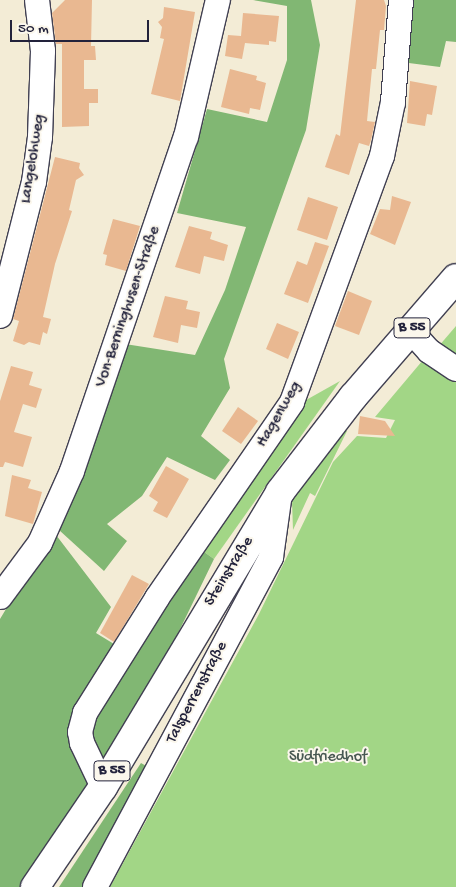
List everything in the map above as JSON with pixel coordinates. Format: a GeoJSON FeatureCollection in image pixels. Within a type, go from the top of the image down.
{"type":"FeatureCollection","features":[{"type":"Feature","properties":{"kind":"main road","name":"Steinstraße"},"geometry":{"type":"LineString","coordinates":[[35,887],[103,787],[280,492],[336,418],[456,278]]}},
{"type":"Feature","properties":{"kind":"street","name":"Langelohweg"},"geometry":{"type":"LineString","coordinates":[[0,316],[34,182],[40,137],[43,51],[37,0]]}},
{"type":"Feature","properties":{"kind":"street","name":"Von-Berninghusen-Straße"},"geometry":{"type":"LineString","coordinates":[[0,596],[40,543],[72,471],[186,138],[218,0]]}},
{"type":"Feature","properties":{"kind":"street","name":"Hagenweg"},"geometry":{"type":"LineString","coordinates":[[103,787],[82,743],[80,732],[85,713],[157,598],[292,402],[382,156],[393,102],[401,0]]}},
{"type":"Feature","properties":{"kind":"street"},"geometry":{"type":"LineString","coordinates":[[410,330],[437,357],[456,369]]}},
{"type":"Feature","properties":{"kind":"street","name":"Talsperrenstraße"},"geometry":{"type":"LineString","coordinates":[[95,887],[271,557],[280,492]]}},
{"type":"Feature","properties":{"kind":"green space"},"geometry":{"type":"Polygon","coordinates":[[[253,0],[311,0],[320,45],[306,130],[224,359],[230,388],[201,436],[230,460],[215,480],[167,457],[142,496],[107,524],[127,541],[104,571],[59,530],[125,344],[195,355],[225,290],[246,227],[177,213],[207,109],[267,122],[287,60],[287,6],[253,0]]]}},
{"type":"Feature","properties":{"kind":"green space"},"geometry":{"type":"Polygon","coordinates":[[[409,0],[456,0],[456,42],[446,41],[440,67],[401,62],[409,0]]]}},
{"type":"Feature","properties":{"kind":"green space"},"geometry":{"type":"Polygon","coordinates":[[[456,326],[456,363],[438,347],[456,326]]]}},
{"type":"Feature","properties":{"kind":"green space","name":"Südfriedhof"},"geometry":{"type":"Polygon","coordinates":[[[423,360],[456,377],[456,887],[110,887],[259,614],[333,462],[357,436],[386,438],[395,420],[375,417],[423,360]]]}},
{"type":"Feature","properties":{"kind":"green space"},"geometry":{"type":"Polygon","coordinates":[[[340,381],[214,559],[200,549],[299,404],[340,381]]]}},
{"type":"Feature","properties":{"kind":"green space"},"geometry":{"type":"Polygon","coordinates":[[[343,428],[347,431],[315,496],[310,493],[293,530],[292,501],[343,428]]]}},
{"type":"Feature","properties":{"kind":"green space"},"geometry":{"type":"Polygon","coordinates":[[[53,531],[111,607],[96,633],[127,652],[200,549],[214,559],[167,656],[100,771],[24,887],[0,887],[0,619],[53,531]]]}},
{"type":"Feature","properties":{"kind":"green space"},"geometry":{"type":"Polygon","coordinates":[[[141,763],[148,767],[86,887],[59,887],[141,763]]]}},
{"type":"Feature","properties":{"kind":"building"},"geometry":{"type":"Polygon","coordinates":[[[65,0],[92,0],[91,46],[95,46],[96,60],[84,60],[84,89],[98,89],[98,103],[89,103],[89,126],[62,127],[62,44],[56,44],[52,13],[65,0]]]}},
{"type":"Feature","properties":{"kind":"building"},"geometry":{"type":"Polygon","coordinates":[[[356,0],[384,0],[386,6],[384,30],[380,30],[376,69],[372,69],[367,121],[375,122],[369,146],[359,143],[349,175],[325,167],[336,134],[340,136],[356,0]]]}},
{"type":"Feature","properties":{"kind":"building"},"geometry":{"type":"Polygon","coordinates":[[[164,7],[195,12],[180,101],[151,94],[164,39],[160,38],[162,27],[158,22],[163,18],[164,7]]]}},
{"type":"Feature","properties":{"kind":"building"},"geometry":{"type":"Polygon","coordinates":[[[243,13],[279,16],[276,42],[269,41],[269,45],[245,43],[242,59],[225,56],[228,35],[241,36],[243,13]]]}},
{"type":"Feature","properties":{"kind":"building"},"geometry":{"type":"Polygon","coordinates":[[[230,69],[257,76],[256,80],[266,83],[260,110],[250,108],[249,114],[221,107],[230,69]]]}},
{"type":"Feature","properties":{"kind":"building"},"geometry":{"type":"Polygon","coordinates":[[[410,81],[437,86],[432,115],[427,114],[425,126],[407,123],[410,81]]]}},
{"type":"Feature","properties":{"kind":"building"},"geometry":{"type":"Polygon","coordinates":[[[55,157],[80,163],[79,168],[84,175],[76,180],[69,210],[72,211],[55,264],[43,317],[51,319],[47,334],[43,332],[40,345],[29,342],[24,345],[13,341],[19,321],[13,319],[55,157]]]}},
{"type":"Feature","properties":{"kind":"building"},"geometry":{"type":"Polygon","coordinates":[[[392,196],[411,202],[395,245],[370,234],[380,209],[390,210],[392,196]]]}},
{"type":"Feature","properties":{"kind":"building"},"geometry":{"type":"Polygon","coordinates":[[[308,197],[338,207],[327,240],[297,230],[308,197]]]}},
{"type":"Feature","properties":{"kind":"building"},"geometry":{"type":"Polygon","coordinates":[[[113,219],[140,226],[126,271],[105,265],[107,255],[103,254],[113,219]]]}},
{"type":"Feature","properties":{"kind":"building"},"geometry":{"type":"Polygon","coordinates":[[[189,226],[212,232],[210,239],[228,245],[224,261],[204,256],[200,274],[175,267],[189,226]]]}},
{"type":"Feature","properties":{"kind":"building"},"geometry":{"type":"Polygon","coordinates":[[[315,242],[329,246],[308,303],[284,294],[297,261],[307,265],[315,242]]]}},
{"type":"Feature","properties":{"kind":"building"},"geometry":{"type":"Polygon","coordinates":[[[348,291],[372,301],[359,335],[335,326],[348,291]]]}},
{"type":"Feature","properties":{"kind":"building"},"geometry":{"type":"Polygon","coordinates":[[[165,296],[188,301],[186,309],[200,312],[197,328],[181,325],[178,343],[153,337],[165,296]]]}},
{"type":"Feature","properties":{"kind":"building"},"geometry":{"type":"Polygon","coordinates":[[[277,323],[299,332],[288,359],[266,349],[277,323]]]}},
{"type":"Feature","properties":{"kind":"building"},"geometry":{"type":"Polygon","coordinates":[[[11,366],[33,372],[29,385],[42,389],[36,408],[23,404],[14,432],[32,437],[23,467],[5,462],[3,467],[0,467],[0,401],[11,366]]]}},
{"type":"Feature","properties":{"kind":"building"},"geometry":{"type":"Polygon","coordinates":[[[238,407],[258,421],[241,444],[222,431],[238,407]]]}},
{"type":"Feature","properties":{"kind":"building"},"geometry":{"type":"Polygon","coordinates":[[[360,416],[385,421],[395,436],[358,434],[360,416]]]}},
{"type":"Feature","properties":{"kind":"building"},"geometry":{"type":"Polygon","coordinates":[[[166,466],[189,479],[167,518],[153,511],[158,502],[149,496],[166,466]]]}},
{"type":"Feature","properties":{"kind":"building"},"geometry":{"type":"Polygon","coordinates":[[[12,475],[31,480],[28,488],[42,492],[33,524],[5,516],[12,475]]]}},
{"type":"Feature","properties":{"kind":"building"},"geometry":{"type":"Polygon","coordinates":[[[132,575],[149,584],[114,642],[100,633],[132,575]]]}}]}
